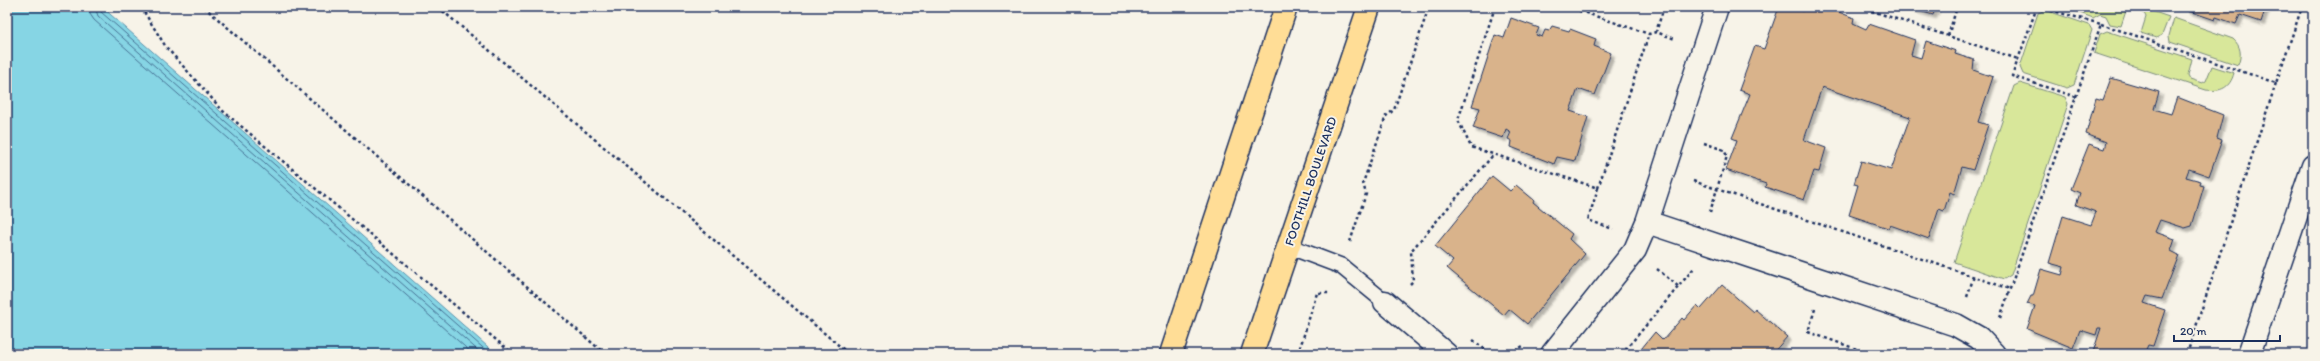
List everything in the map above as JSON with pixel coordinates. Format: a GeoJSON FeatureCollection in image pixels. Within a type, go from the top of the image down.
{"type":"FeatureCollection","features":[{"type":"Feature","properties":{"kind":"main road"},"geometry":{"type":"LineString","coordinates":[[1171,354],[1286,7]]}},
{"type":"Feature","properties":{"kind":"main road","name":"FOOTHILL BOULEVARD"},"geometry":{"type":"LineString","coordinates":[[1252,354],[1369,7]]}},
{"type":"Feature","properties":{"kind":"street"},"geometry":{"type":"LineString","coordinates":[[1552,354],[1635,250],[1647,222],[1716,7]]}},
{"type":"Feature","properties":{"kind":"street"},"geometry":{"type":"LineString","coordinates":[[2249,354],[2313,166]]}},
{"type":"Feature","properties":{"kind":"street"},"geometry":{"type":"LineString","coordinates":[[1647,222],[1956,325],[1979,338],[1994,354]]}},
{"type":"Feature","properties":{"kind":"street"},"geometry":{"type":"LineString","coordinates":[[1385,302],[1446,354]]}},
{"type":"Feature","properties":{"kind":"lane"},"geometry":{"type":"LineString","coordinates":[[1288,246],[1342,266],[1385,302]]}},
{"type":"Feature","properties":{"kind":"path"},"geometry":{"type":"LineString","coordinates":[[141,7],[166,47],[223,110],[512,354]]}},
{"type":"Feature","properties":{"kind":"path"},"geometry":{"type":"LineString","coordinates":[[204,7],[605,354]]}},
{"type":"Feature","properties":{"kind":"path"},"geometry":{"type":"LineString","coordinates":[[438,7],[849,354]]}},
{"type":"Feature","properties":{"kind":"path"},"geometry":{"type":"LineString","coordinates":[[1298,354],[1317,293],[1332,293],[1366,194],[1363,183],[1386,116],[1394,110],[1428,7]]}},
{"type":"Feature","properties":{"kind":"path"},"geometry":{"type":"LineString","coordinates":[[1495,7],[1458,120],[1471,147],[1598,187]]}},
{"type":"Feature","properties":{"kind":"path"},"geometry":{"type":"LineString","coordinates":[[1568,7],[1649,34],[1656,32],[1676,39]]}},
{"type":"Feature","properties":{"kind":"path"},"geometry":{"type":"LineString","coordinates":[[1656,32],[1664,7]]}},
{"type":"Feature","properties":{"kind":"path"},"geometry":{"type":"LineString","coordinates":[[1860,7],[2018,59]]}},
{"type":"Feature","properties":{"kind":"path"},"geometry":{"type":"LineString","coordinates":[[1948,36],[1957,7]]}},
{"type":"Feature","properties":{"kind":"path"},"geometry":{"type":"LineString","coordinates":[[2076,97],[2012,76],[2038,7],[2101,24],[2276,82]]}},
{"type":"Feature","properties":{"kind":"path"},"geometry":{"type":"LineString","coordinates":[[2187,354],[2302,7]]}},
{"type":"Feature","properties":{"kind":"path"},"geometry":{"type":"LineString","coordinates":[[1999,323],[2101,24]]}},
{"type":"Feature","properties":{"kind":"path"},"geometry":{"type":"LineString","coordinates":[[1614,233],[1616,230],[1588,220],[1649,34]]}},
{"type":"Feature","properties":{"kind":"path"},"geometry":{"type":"LineString","coordinates":[[1700,142],[1727,152],[1709,215]]}},
{"type":"Feature","properties":{"kind":"path"},"geometry":{"type":"LineString","coordinates":[[1415,290],[1409,285],[1413,281],[1411,251],[1494,154]]}},
{"type":"Feature","properties":{"kind":"path"},"geometry":{"type":"LineString","coordinates":[[1690,180],[2010,289]]}},
{"type":"Feature","properties":{"kind":"path"},"geometry":{"type":"LineString","coordinates":[[1622,354],[1694,268],[1693,263]]}},
{"type":"Feature","properties":{"kind":"path"},"geometry":{"type":"LineString","coordinates":[[1660,265],[1657,268],[1679,287]]}},
{"type":"Feature","properties":{"kind":"path"},"geometry":{"type":"LineString","coordinates":[[1816,304],[1808,332],[1872,354]]}},
{"type":"Feature","properties":{"kind":"path"},"geometry":{"type":"LineString","coordinates":[[1471,338],[1491,354]]}},
{"type":"Feature","properties":{"kind":"path"},"geometry":{"type":"LineString","coordinates":[[1510,354],[1524,345]]}},
{"type":"Feature","properties":{"kind":"green space"},"geometry":{"type":"Polygon","coordinates":[[[2064,7],[2140,7],[2169,17],[2162,35],[2156,38],[2141,33],[2146,17],[2144,13],[2131,8],[2126,11],[2121,26],[2110,24],[2106,16],[2100,14],[2093,18],[2064,7]]]}},
{"type":"Feature","properties":{"kind":"green space"},"geometry":{"type":"Polygon","coordinates":[[[2045,10],[2089,25],[2092,30],[2074,85],[2067,88],[2023,74],[2020,67],[2038,13],[2045,10]]]}},
{"type":"Feature","properties":{"kind":"green space"},"geometry":{"type":"Polygon","coordinates":[[[2174,18],[2233,39],[2238,45],[2240,51],[2238,65],[2170,42],[2169,36],[2174,18]]]}},
{"type":"Feature","properties":{"kind":"green space"},"geometry":{"type":"Polygon","coordinates":[[[2107,31],[2192,59],[2188,75],[2190,79],[2202,83],[2206,81],[2212,66],[2234,73],[2230,82],[2224,88],[2206,90],[2094,53],[2100,34],[2107,31]]]}},
{"type":"Feature","properties":{"kind":"green space"},"geometry":{"type":"Polygon","coordinates":[[[2020,83],[2065,97],[2068,104],[2011,275],[2004,279],[1954,262],[2014,86],[2020,83]]]}},
{"type":"Feature","properties":{"kind":"water"},"geometry":{"type":"Polygon","coordinates":[[[7,7],[102,7],[496,354],[7,354],[7,7]]]}},
{"type":"Feature","properties":{"kind":"building"},"geometry":{"type":"Polygon","coordinates":[[[1779,7],[1790,7],[1803,11],[1804,7],[1825,9],[1826,7],[1854,18],[1853,23],[1866,29],[1869,24],[1915,40],[1911,55],[1921,58],[1926,41],[1956,51],[1955,54],[1974,60],[1973,70],[1993,77],[1978,122],[1988,125],[1973,170],[1962,167],[1954,194],[1950,192],[1944,211],[1939,209],[1929,239],[1890,225],[1888,228],[1849,215],[1858,185],[1854,184],[1861,161],[1891,170],[1910,117],[1822,87],[1804,140],[1826,148],[1819,172],[1814,171],[1804,200],[1765,187],[1766,184],[1726,170],[1737,140],[1732,138],[1750,94],[1739,90],[1755,46],[1764,49],[1779,7]]]}},
{"type":"Feature","properties":{"kind":"building"},"geometry":{"type":"Polygon","coordinates":[[[1906,7],[1936,7],[1933,15],[1906,7]]]}},
{"type":"Feature","properties":{"kind":"building"},"geometry":{"type":"Polygon","coordinates":[[[2187,7],[2266,7],[2261,22],[2240,15],[2236,24],[2216,17],[2215,20],[2186,10],[2187,7]]]}},
{"type":"Feature","properties":{"kind":"building"},"geometry":{"type":"Polygon","coordinates":[[[1511,18],[1539,28],[1536,35],[1542,37],[1545,30],[1549,31],[1552,26],[1569,31],[1570,29],[1596,39],[1594,46],[1611,53],[1595,95],[1578,89],[1570,111],[1588,117],[1575,161],[1557,157],[1554,164],[1511,147],[1512,141],[1508,139],[1511,132],[1506,129],[1503,138],[1473,128],[1480,108],[1472,106],[1495,35],[1504,38],[1511,18]]]}},
{"type":"Feature","properties":{"kind":"building"},"geometry":{"type":"Polygon","coordinates":[[[2111,78],[2159,92],[2154,109],[2171,114],[2177,97],[2223,115],[2217,138],[2222,140],[2209,176],[2189,169],[2186,177],[2201,181],[2200,185],[2204,186],[2192,226],[2185,228],[2160,220],[2155,232],[2175,239],[2171,251],[2179,255],[2162,299],[2147,296],[2144,303],[2165,310],[2153,346],[2148,345],[2144,354],[2093,352],[2101,328],[2098,328],[2096,335],[2080,330],[2073,348],[2027,329],[2035,306],[2027,304],[2031,296],[2033,296],[2041,269],[2062,275],[2064,267],[2049,263],[2063,216],[2091,225],[2096,212],[2076,205],[2080,193],[2071,189],[2089,144],[2104,149],[2106,142],[2086,134],[2096,98],[2103,100],[2111,78]]]}},
{"type":"Feature","properties":{"kind":"building"},"geometry":{"type":"Polygon","coordinates":[[[1492,176],[1510,191],[1516,185],[1534,200],[1533,202],[1572,234],[1569,239],[1585,254],[1527,324],[1509,309],[1504,315],[1447,268],[1453,261],[1435,246],[1492,176]]]}},
{"type":"Feature","properties":{"kind":"building"},"geometry":{"type":"Polygon","coordinates":[[[1722,285],[1753,312],[1755,309],[1787,337],[1772,354],[1637,354],[1655,332],[1663,340],[1682,318],[1684,320],[1697,305],[1701,309],[1722,285]]]}}]}
